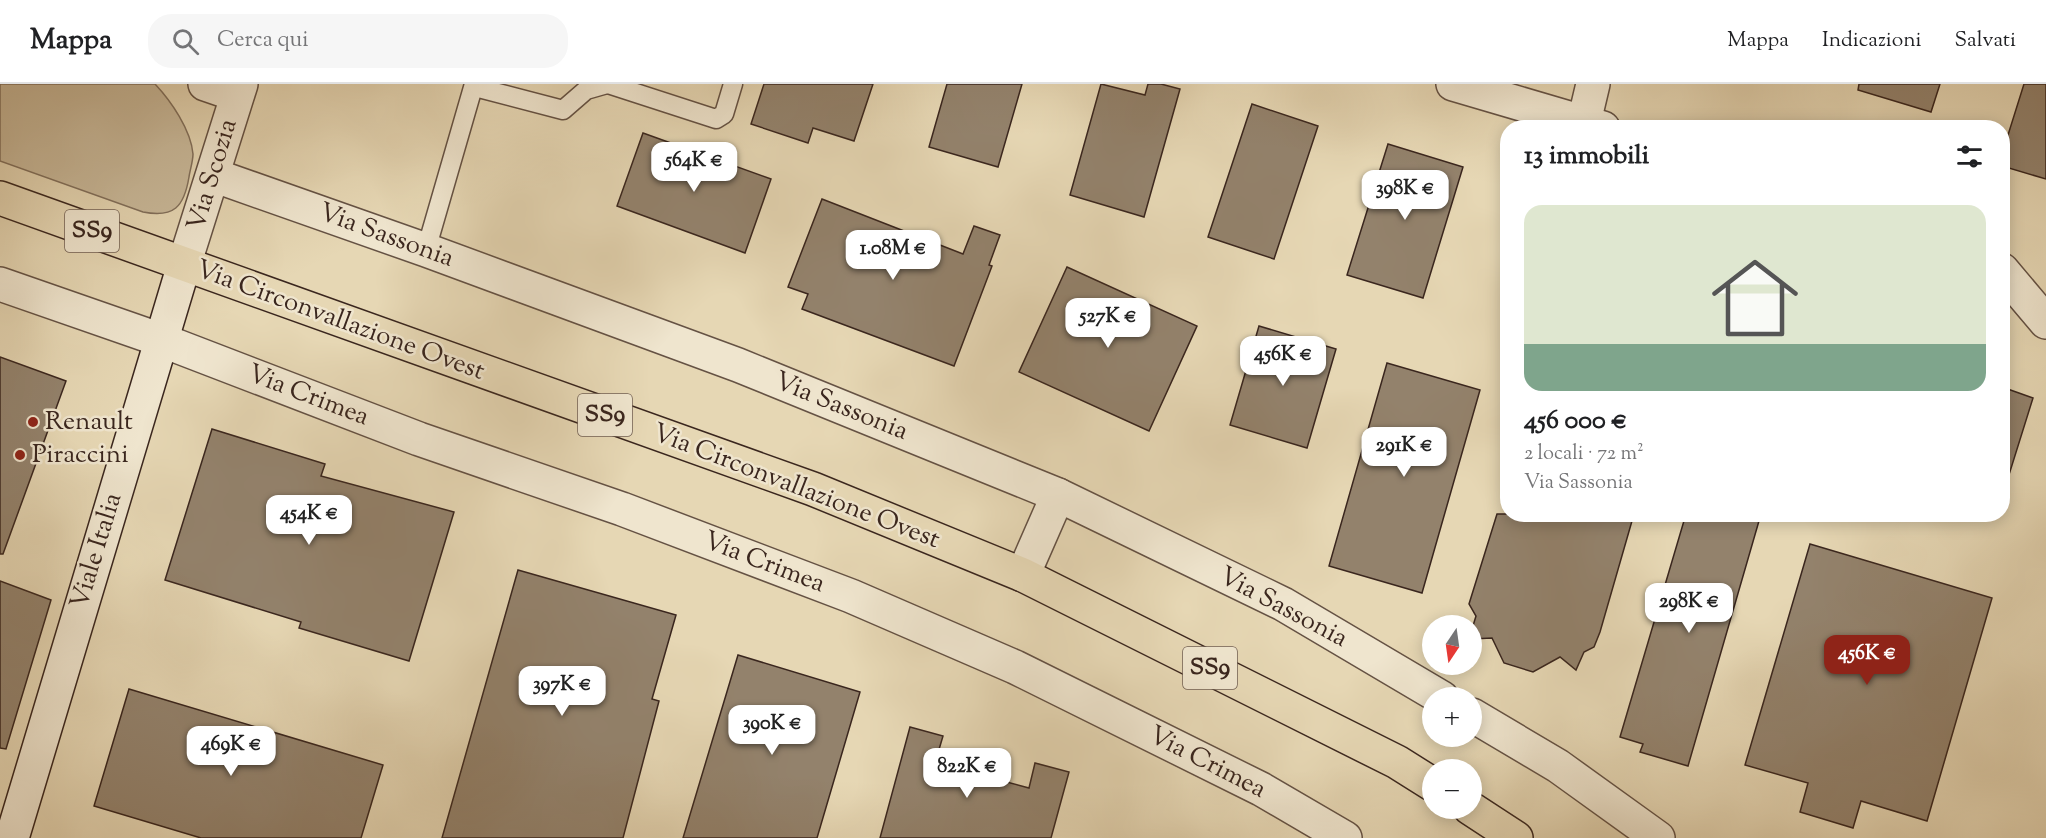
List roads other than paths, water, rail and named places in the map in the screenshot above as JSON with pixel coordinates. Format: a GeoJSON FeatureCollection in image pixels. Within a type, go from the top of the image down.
{"type":"FeatureCollection","features":[{"type":"Feature","properties":{"kind":"main road","name":"Via Circonvallazione Ovest"},"geometry":{"type":"LineString","coordinates":[[0,198],[813,489],[1023,575],[1397,762],[1422,778]]}},
{"type":"Feature","properties":{"kind":"main road"},"geometry":{"type":"LineString","coordinates":[[1482,816],[1516,838]]}},
{"type":"Feature","properties":{"kind":"street"},"geometry":{"type":"LineString","coordinates":[[205,84],[239,89]]}},
{"type":"Feature","properties":{"kind":"street"},"geometry":{"type":"LineString","coordinates":[[1453,84],[1576,120]]}},
{"type":"Feature","properties":{"kind":"street"},"geometry":{"type":"LineString","coordinates":[[1593,84],[1593,120]]}},
{"type":"Feature","properties":{"kind":"street","name":"Via Scozia"},"geometry":{"type":"LineString","coordinates":[[184,265],[239,89]]}},
{"type":"Feature","properties":{"kind":"street","name":"Via Sassonia"},"geometry":{"type":"LineString","coordinates":[[213,175],[426,250],[738,365],[1058,495],[1283,604],[1423,687]]}},
{"type":"Feature","properties":{"kind":"street","name":"Viale Italia"},"geometry":{"type":"LineString","coordinates":[[12,838],[184,265]]}},
{"type":"Feature","properties":{"kind":"street"},"geometry":{"type":"LineString","coordinates":[[2010,279],[2046,322]]}},
{"type":"Feature","properties":{"kind":"street","name":"Via Crimea"},"geometry":{"type":"LineString","coordinates":[[0,284],[161,340],[419,438],[622,509],[851,596],[1015,667],[1261,789],[1346,838]]}},
{"type":"Feature","properties":{"kind":"street"},"geometry":{"type":"LineString","coordinates":[[1023,575],[1058,495]]}},
{"type":"Feature","properties":{"kind":"street"},"geometry":{"type":"LineString","coordinates":[[1482,721],[1558,766],[1658,838]]}},
{"type":"Feature","properties":{"kind":"street"},"geometry":{"type":"LineString","coordinates":[[0,836],[12,838]]}},
{"type":"Feature","properties":{"kind":"lane"},"geometry":{"type":"LineString","coordinates":[[426,250],[474,85],[563,110],[586,90],[608,84],[716,119],[724,114],[733,84]]}},
{"type":"Feature","properties":{"kind":"place","name":"Renault"},"geometry":{"type":"Point","coordinates":[33,422]}},
{"type":"Feature","properties":{"kind":"place","name":"Piraccini"},"geometry":{"type":"Point","coordinates":[20,455]}}]}
